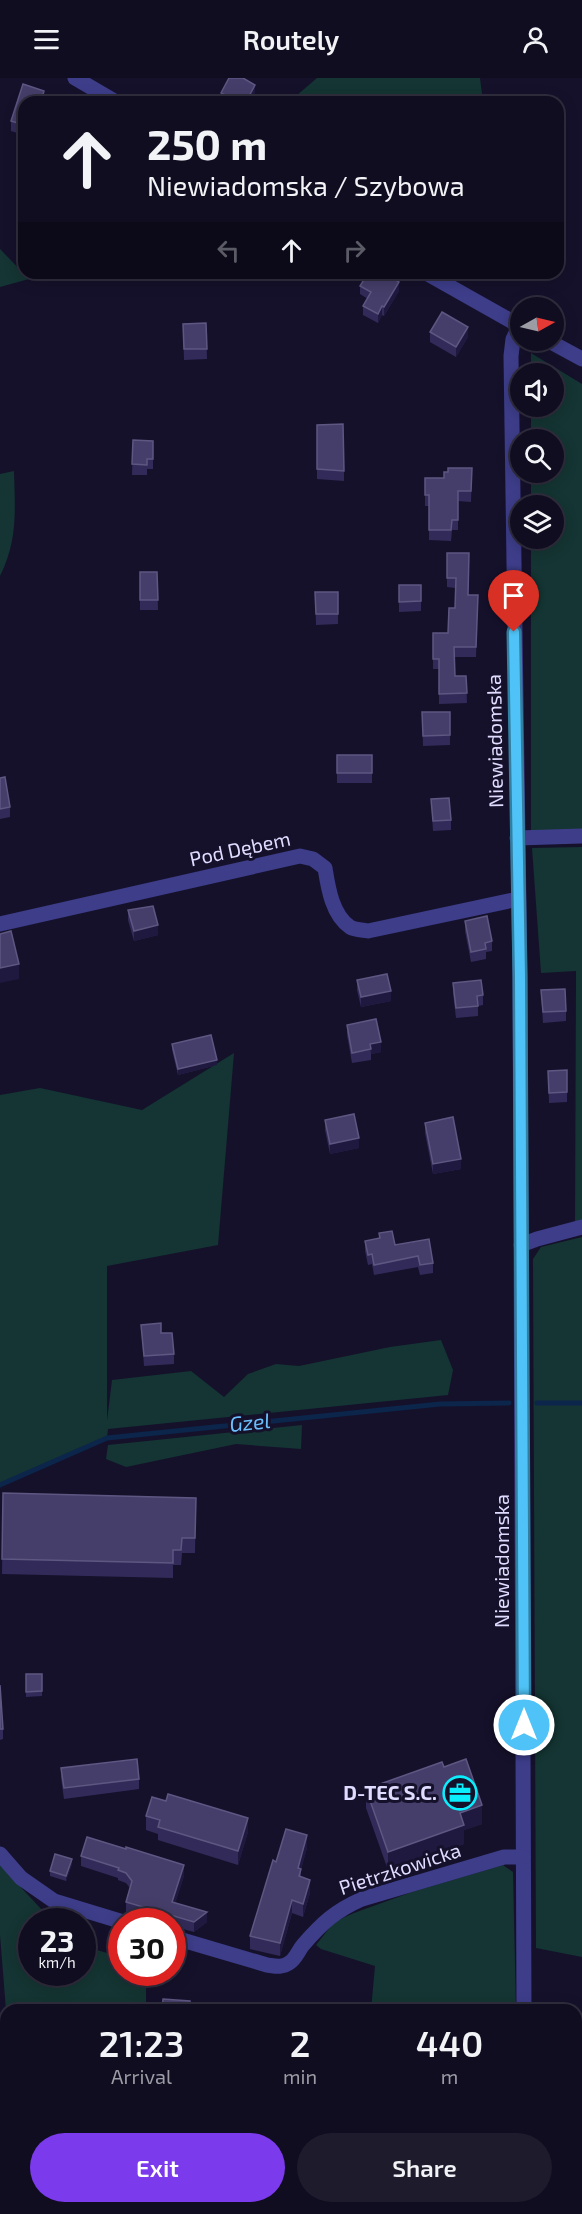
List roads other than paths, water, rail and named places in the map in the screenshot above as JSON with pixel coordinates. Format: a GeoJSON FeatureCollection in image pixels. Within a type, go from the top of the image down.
{"type":"FeatureCollection","features":[{"type":"Feature","properties":{"kind":"street"},"geometry":{"type":"LineString","coordinates":[[75,78],[106,96]]}},
{"type":"Feature","properties":{"kind":"street"},"geometry":{"type":"LineString","coordinates":[[437,279],[510,320]]}},
{"type":"Feature","properties":{"kind":"street"},"geometry":{"type":"LineString","coordinates":[[564,349],[582,359]]}},
{"type":"Feature","properties":{"kind":"street","name":"Niewiadomska"},"geometry":{"type":"LineString","coordinates":[[512,351],[520,977],[524,2004]]}},
{"type":"Feature","properties":{"kind":"street"},"geometry":{"type":"LineString","coordinates":[[517,838],[582,836]]}},
{"type":"Feature","properties":{"kind":"street","name":"Pod Dębem"},"geometry":{"type":"LineString","coordinates":[[0,924],[300,856],[313,859],[325,868],[329,892],[341,919],[352,928],[368,931],[518,899]]}},
{"type":"Feature","properties":{"kind":"street"},"geometry":{"type":"LineString","coordinates":[[521,1245],[582,1227]]}},
{"type":"Feature","properties":{"kind":"street"},"geometry":{"type":"LineString","coordinates":[[0,1854],[21,1878],[54,1901],[108,1917]]}},
{"type":"Feature","properties":{"kind":"street","name":"Pietrzkowicka"},"geometry":{"type":"LineString","coordinates":[[186,1941],[279,1967],[294,1960],[300,1949],[323,1922],[362,1899],[504,1857],[524,1857]]}},
{"type":"Feature","properties":{"kind":"waterway","name":"Gzel"},"geometry":{"type":"LineString","coordinates":[[0,1485],[107,1438],[440,1404],[509,1403]]}},
{"type":"Feature","properties":{"kind":"waterway","name":"Gzel"},"geometry":{"type":"LineString","coordinates":[[537,1403],[582,1403]]}},
{"type":"Feature","properties":{"kind":"place","name":"D-TEC S.C."},"geometry":{"type":"Point","coordinates":[460,1793]}}]}
